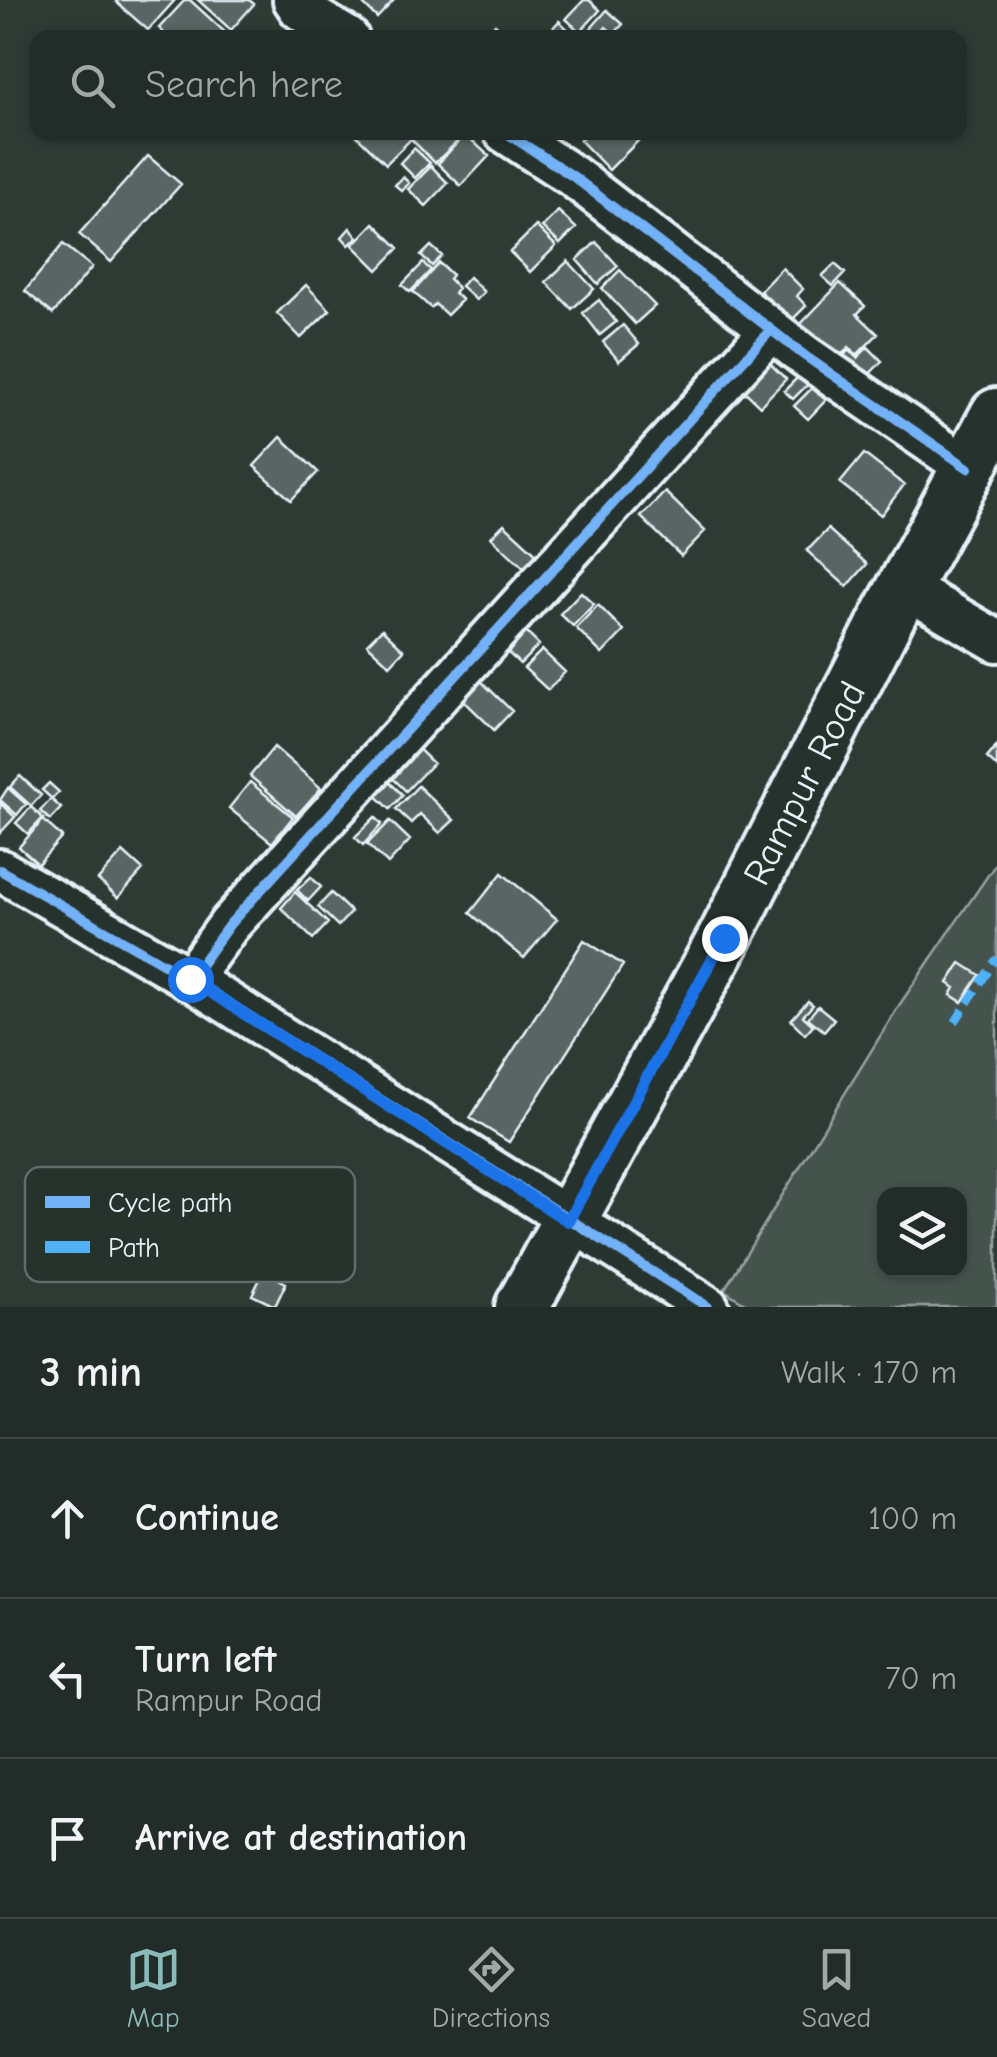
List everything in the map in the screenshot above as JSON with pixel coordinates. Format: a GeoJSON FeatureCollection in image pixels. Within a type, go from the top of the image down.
{"type":"FeatureCollection","features":[{"type":"Feature","properties":{"kind":"main road","name":"Rampur Road"},"geometry":{"type":"LineString","coordinates":[[522,1307],[724,938],[904,587],[997,416]]}},
{"type":"Feature","properties":{"kind":"street"},"geometry":{"type":"LineString","coordinates":[[294,0],[300,9],[335,30]]}},
{"type":"Feature","properties":{"kind":"street"},"geometry":{"type":"LineString","coordinates":[[518,140],[574,177],[770,330],[968,468]]}},
{"type":"Feature","properties":{"kind":"street"},"geometry":{"type":"LineString","coordinates":[[190,979],[229,925],[770,330]]}},
{"type":"Feature","properties":{"kind":"street"},"geometry":{"type":"LineString","coordinates":[[904,587],[997,641]]}},
{"type":"Feature","properties":{"kind":"street"},"geometry":{"type":"LineString","coordinates":[[0,870],[190,979],[708,1307]]}},
{"type":"Feature","properties":{"kind":"shaded area"},"geometry":{"type":"Polygon","coordinates":[[[997,862],[997,1307],[751,1307],[724,1290],[900,1004],[997,862]]]}},
{"type":"Feature","properties":{"kind":"building"},"geometry":{"type":"Polygon","coordinates":[[[118,0],[175,0],[148,30],[118,0]]]}},
{"type":"Feature","properties":{"kind":"building"},"geometry":{"type":"Polygon","coordinates":[[[185,0],[190,0],[223,30],[161,30],[185,0]]]}},
{"type":"Feature","properties":{"kind":"building"},"geometry":{"type":"Polygon","coordinates":[[[198,0],[249,0],[254,4],[231,30],[198,0]]]}},
{"type":"Feature","properties":{"kind":"building"},"geometry":{"type":"Polygon","coordinates":[[[359,0],[394,0],[377,18],[359,0]]]}},
{"type":"Feature","properties":{"kind":"building"},"geometry":{"type":"Polygon","coordinates":[[[584,0],[600,10],[582,30],[566,19],[584,0]]]}},
{"type":"Feature","properties":{"kind":"building"},"geometry":{"type":"Polygon","coordinates":[[[607,10],[623,24],[618,30],[589,30],[607,10]]]}},
{"type":"Feature","properties":{"kind":"building"},"geometry":{"type":"Polygon","coordinates":[[[559,21],[569,30],[551,30],[559,21]]]}},
{"type":"Feature","properties":{"kind":"building"},"geometry":{"type":"Polygon","coordinates":[[[361,140],[410,140],[386,164],[361,140]]]}},
{"type":"Feature","properties":{"kind":"building"},"geometry":{"type":"Polygon","coordinates":[[[412,140],[455,140],[435,163],[412,140]]]}},
{"type":"Feature","properties":{"kind":"building"},"geometry":{"type":"Polygon","coordinates":[[[460,140],[472,140],[489,156],[461,186],[438,164],[460,140]]]}},
{"type":"Feature","properties":{"kind":"building"},"geometry":{"type":"Polygon","coordinates":[[[580,140],[639,140],[609,170],[580,140]]]}},
{"type":"Feature","properties":{"kind":"building"},"geometry":{"type":"Polygon","coordinates":[[[414,148],[430,163],[415,178],[400,163],[414,148]]]}},
{"type":"Feature","properties":{"kind":"building"},"geometry":{"type":"Polygon","coordinates":[[[148,156],[181,184],[111,262],[79,234],[148,156]]]}},
{"type":"Feature","properties":{"kind":"building"},"geometry":{"type":"Polygon","coordinates":[[[431,166],[448,183],[426,206],[408,189],[431,166]]]}},
{"type":"Feature","properties":{"kind":"building"},"geometry":{"type":"Polygon","coordinates":[[[403,177],[409,183],[402,191],[395,185],[403,177]]]}},
{"type":"Feature","properties":{"kind":"building"},"geometry":{"type":"Polygon","coordinates":[[[558,211],[576,228],[560,244],[542,227],[558,211]]]}},
{"type":"Feature","properties":{"kind":"building"},"geometry":{"type":"Polygon","coordinates":[[[374,223],[399,248],[378,270],[353,245],[374,223]]]}},
{"type":"Feature","properties":{"kind":"building"},"geometry":{"type":"Polygon","coordinates":[[[536,226],[556,246],[530,272],[510,252],[536,226]]]}},
{"type":"Feature","properties":{"kind":"building"},"geometry":{"type":"Polygon","coordinates":[[[350,228],[358,237],[349,245],[342,237],[350,228]]]}},
{"type":"Feature","properties":{"kind":"building"},"geometry":{"type":"Polygon","coordinates":[[[596,242],[618,266],[598,284],[577,260],[596,242]]]}},
{"type":"Feature","properties":{"kind":"building"},"geometry":{"type":"Polygon","coordinates":[[[63,244],[92,267],[53,314],[25,291],[63,244]]]}},
{"type":"Feature","properties":{"kind":"building"},"geometry":{"type":"Polygon","coordinates":[[[431,246],[442,256],[432,266],[421,256],[431,246]]]}},
{"type":"Feature","properties":{"kind":"building"},"geometry":{"type":"Polygon","coordinates":[[[568,261],[594,289],[572,309],[546,282],[568,261]]]}},
{"type":"Feature","properties":{"kind":"building"},"geometry":{"type":"Polygon","coordinates":[[[423,263],[431,270],[410,292],[402,285],[423,263]]]}},
{"type":"Feature","properties":{"kind":"building"},"geometry":{"type":"Polygon","coordinates":[[[439,263],[452,275],[449,279],[458,288],[454,293],[462,300],[447,315],[435,304],[431,308],[413,292],[439,263]]]}},
{"type":"Feature","properties":{"kind":"building"},"geometry":{"type":"Polygon","coordinates":[[[835,264],[845,273],[833,286],[822,276],[835,264]]]}},
{"type":"Feature","properties":{"kind":"building"},"geometry":{"type":"Polygon","coordinates":[[[782,268],[803,289],[797,296],[806,306],[791,321],[760,291],[782,268]]]}},
{"type":"Feature","properties":{"kind":"building"},"geometry":{"type":"Polygon","coordinates":[[[620,270],[655,306],[635,324],[602,288],[620,270]]]}},
{"type":"Feature","properties":{"kind":"building"},"geometry":{"type":"Polygon","coordinates":[[[469,277],[484,292],[476,300],[461,286],[469,277]]]}},
{"type":"Feature","properties":{"kind":"building"},"geometry":{"type":"Polygon","coordinates":[[[840,283],[865,306],[857,314],[878,334],[857,355],[849,347],[835,362],[798,327],[840,283]]]}},
{"type":"Feature","properties":{"kind":"building"},"geometry":{"type":"Polygon","coordinates":[[[306,285],[330,310],[301,338],[277,313],[306,285]]]}},
{"type":"Feature","properties":{"kind":"building"},"geometry":{"type":"Polygon","coordinates":[[[599,300],[616,322],[600,335],[583,313],[599,300]]]}},
{"type":"Feature","properties":{"kind":"building"},"geometry":{"type":"Polygon","coordinates":[[[623,325],[639,344],[619,361],[603,342],[623,325]]]}},
{"type":"Feature","properties":{"kind":"building"},"geometry":{"type":"Polygon","coordinates":[[[868,347],[882,361],[862,382],[839,360],[849,350],[857,358],[868,347]]]}},
{"type":"Feature","properties":{"kind":"building"},"geometry":{"type":"Polygon","coordinates":[[[761,355],[786,379],[760,406],[735,382],[761,355]]]}},
{"type":"Feature","properties":{"kind":"building"},"geometry":{"type":"Polygon","coordinates":[[[798,377],[807,385],[793,399],[784,391],[798,377]]]}},
{"type":"Feature","properties":{"kind":"building"},"geometry":{"type":"Polygon","coordinates":[[[812,388],[826,400],[808,419],[794,406],[812,388]]]}},
{"type":"Feature","properties":{"kind":"building"},"geometry":{"type":"Polygon","coordinates":[[[281,437],[318,472],[291,500],[254,466],[281,437]]]}},
{"type":"Feature","properties":{"kind":"building"},"geometry":{"type":"Polygon","coordinates":[[[864,454],[904,485],[881,515],[840,483],[864,454]]]}},
{"type":"Feature","properties":{"kind":"building"},"geometry":{"type":"Polygon","coordinates":[[[665,492],[705,531],[681,556],[641,517],[665,492]]]}},
{"type":"Feature","properties":{"kind":"building"},"geometry":{"type":"Polygon","coordinates":[[[504,524],[541,558],[528,572],[491,537],[504,524]]]}},
{"type":"Feature","properties":{"kind":"building"},"geometry":{"type":"Polygon","coordinates":[[[828,529],[867,564],[847,587],[807,551],[828,529]]]}},
{"type":"Feature","properties":{"kind":"building"},"geometry":{"type":"Polygon","coordinates":[[[581,592],[594,604],[573,626],[560,614],[581,592]]]}},
{"type":"Feature","properties":{"kind":"building"},"geometry":{"type":"Polygon","coordinates":[[[598,605],[624,631],[602,654],[576,628],[598,605]]]}},
{"type":"Feature","properties":{"kind":"building"},"geometry":{"type":"Polygon","coordinates":[[[382,629],[404,650],[390,665],[367,644],[382,629]]]}},
{"type":"Feature","properties":{"kind":"building"},"geometry":{"type":"Polygon","coordinates":[[[524,630],[539,645],[520,664],[505,650],[524,630]]]}},
{"type":"Feature","properties":{"kind":"building"},"geometry":{"type":"Polygon","coordinates":[[[542,650],[565,672],[548,690],[524,668],[542,650]]]}},
{"type":"Feature","properties":{"kind":"building"},"geometry":{"type":"Polygon","coordinates":[[[478,678],[512,711],[494,730],[460,697],[478,678]]]}},
{"type":"Feature","properties":{"kind":"building"},"geometry":{"type":"Polygon","coordinates":[[[408,739],[433,763],[406,791],[381,767],[408,739]]]}},
{"type":"Feature","properties":{"kind":"building"},"geometry":{"type":"Polygon","coordinates":[[[997,746],[997,767],[987,758],[997,746]]]}},
{"type":"Feature","properties":{"kind":"building"},"geometry":{"type":"Polygon","coordinates":[[[274,747],[321,788],[296,816],[250,776],[274,747]]]}},
{"type":"Feature","properties":{"kind":"building"},"geometry":{"type":"Polygon","coordinates":[[[381,774],[403,795],[390,809],[368,788],[381,774]]]}},
{"type":"Feature","properties":{"kind":"building"},"geometry":{"type":"Polygon","coordinates":[[[20,776],[41,795],[31,806],[10,787],[20,776]]]}},
{"type":"Feature","properties":{"kind":"building"},"geometry":{"type":"Polygon","coordinates":[[[250,782],[293,817],[272,843],[229,808],[250,782]]]}},
{"type":"Feature","properties":{"kind":"building"},"geometry":{"type":"Polygon","coordinates":[[[49,783],[59,792],[52,799],[42,790],[49,783]]]}},
{"type":"Feature","properties":{"kind":"building"},"geometry":{"type":"Polygon","coordinates":[[[418,786],[454,820],[440,833],[420,814],[411,823],[396,809],[418,786]]]}},
{"type":"Feature","properties":{"kind":"building"},"geometry":{"type":"Polygon","coordinates":[[[8,788],[26,804],[17,815],[0,800],[8,788]]]}},
{"type":"Feature","properties":{"kind":"building"},"geometry":{"type":"Polygon","coordinates":[[[51,799],[61,808],[50,820],[40,811],[51,799]]]}},
{"type":"Feature","properties":{"kind":"building"},"geometry":{"type":"Polygon","coordinates":[[[0,803],[15,817],[0,833],[0,803]]]}},
{"type":"Feature","properties":{"kind":"building"},"geometry":{"type":"Polygon","coordinates":[[[31,807],[43,818],[28,834],[16,823],[31,807]]]}},
{"type":"Feature","properties":{"kind":"building"},"geometry":{"type":"Polygon","coordinates":[[[375,817],[382,824],[363,845],[355,837],[375,817]]]}},
{"type":"Feature","properties":{"kind":"building"},"geometry":{"type":"Polygon","coordinates":[[[43,820],[62,837],[38,864],[19,847],[43,820]]]}},
{"type":"Feature","properties":{"kind":"building"},"geometry":{"type":"Polygon","coordinates":[[[390,821],[410,840],[388,864],[367,844],[390,821]]]}},
{"type":"Feature","properties":{"kind":"building"},"geometry":{"type":"Polygon","coordinates":[[[123,852],[143,870],[118,898],[98,880],[123,852]]]}},
{"type":"Feature","properties":{"kind":"building"},"geometry":{"type":"Polygon","coordinates":[[[502,873],[557,919],[524,958],[470,913],[502,873]]]}},
{"type":"Feature","properties":{"kind":"building"},"geometry":{"type":"Polygon","coordinates":[[[311,877],[321,887],[308,901],[297,890],[311,877]]]}},
{"type":"Feature","properties":{"kind":"building"},"geometry":{"type":"Polygon","coordinates":[[[295,892],[328,923],[313,939],[281,908],[295,892]]]}},
{"type":"Feature","properties":{"kind":"building"},"geometry":{"type":"Polygon","coordinates":[[[331,893],[351,912],[338,926],[318,907],[331,893]]]}},
{"type":"Feature","properties":{"kind":"building"},"geometry":{"type":"Polygon","coordinates":[[[584,940],[623,965],[509,1142],[470,1118],[584,940]]]}},
{"type":"Feature","properties":{"kind":"building"},"geometry":{"type":"Polygon","coordinates":[[[961,963],[980,975],[962,1002],[951,995],[955,988],[948,983],[961,963]]]}},
{"type":"Feature","properties":{"kind":"building"},"geometry":{"type":"Polygon","coordinates":[[[808,1001],[813,1005],[803,1016],[813,1025],[805,1034],[791,1020],[808,1001]]]}},
{"type":"Feature","properties":{"kind":"building"},"geometry":{"type":"Polygon","coordinates":[[[818,1006],[834,1019],[824,1031],[808,1018],[818,1006]]]}},
{"type":"Feature","properties":{"kind":"building"},"geometry":{"type":"Polygon","coordinates":[[[258,1282],[286,1283],[275,1306],[252,1295],[258,1282]]]}},
{"type":"Feature","properties":{"kind":"marked path"},"geometry":{"type":"LineString","coordinates":[[955,1022],[997,958]]}},
{"type":"Feature","properties":{"kind":"cycle path"},"geometry":{"type":"LineString","coordinates":[[517,140],[574,177],[805,356],[968,468]]}},
{"type":"Feature","properties":{"kind":"cycle path"},"geometry":{"type":"LineString","coordinates":[[190,979],[229,925],[771,330]]}},
{"type":"Feature","properties":{"kind":"cycle path"},"geometry":{"type":"LineString","coordinates":[[0,870],[190,979],[708,1307]]}},
{"type":"Feature","properties":{"kind":"route"},"geometry":{"type":"LineString","coordinates":[[190,979],[568,1221],[724,938]]}}]}
